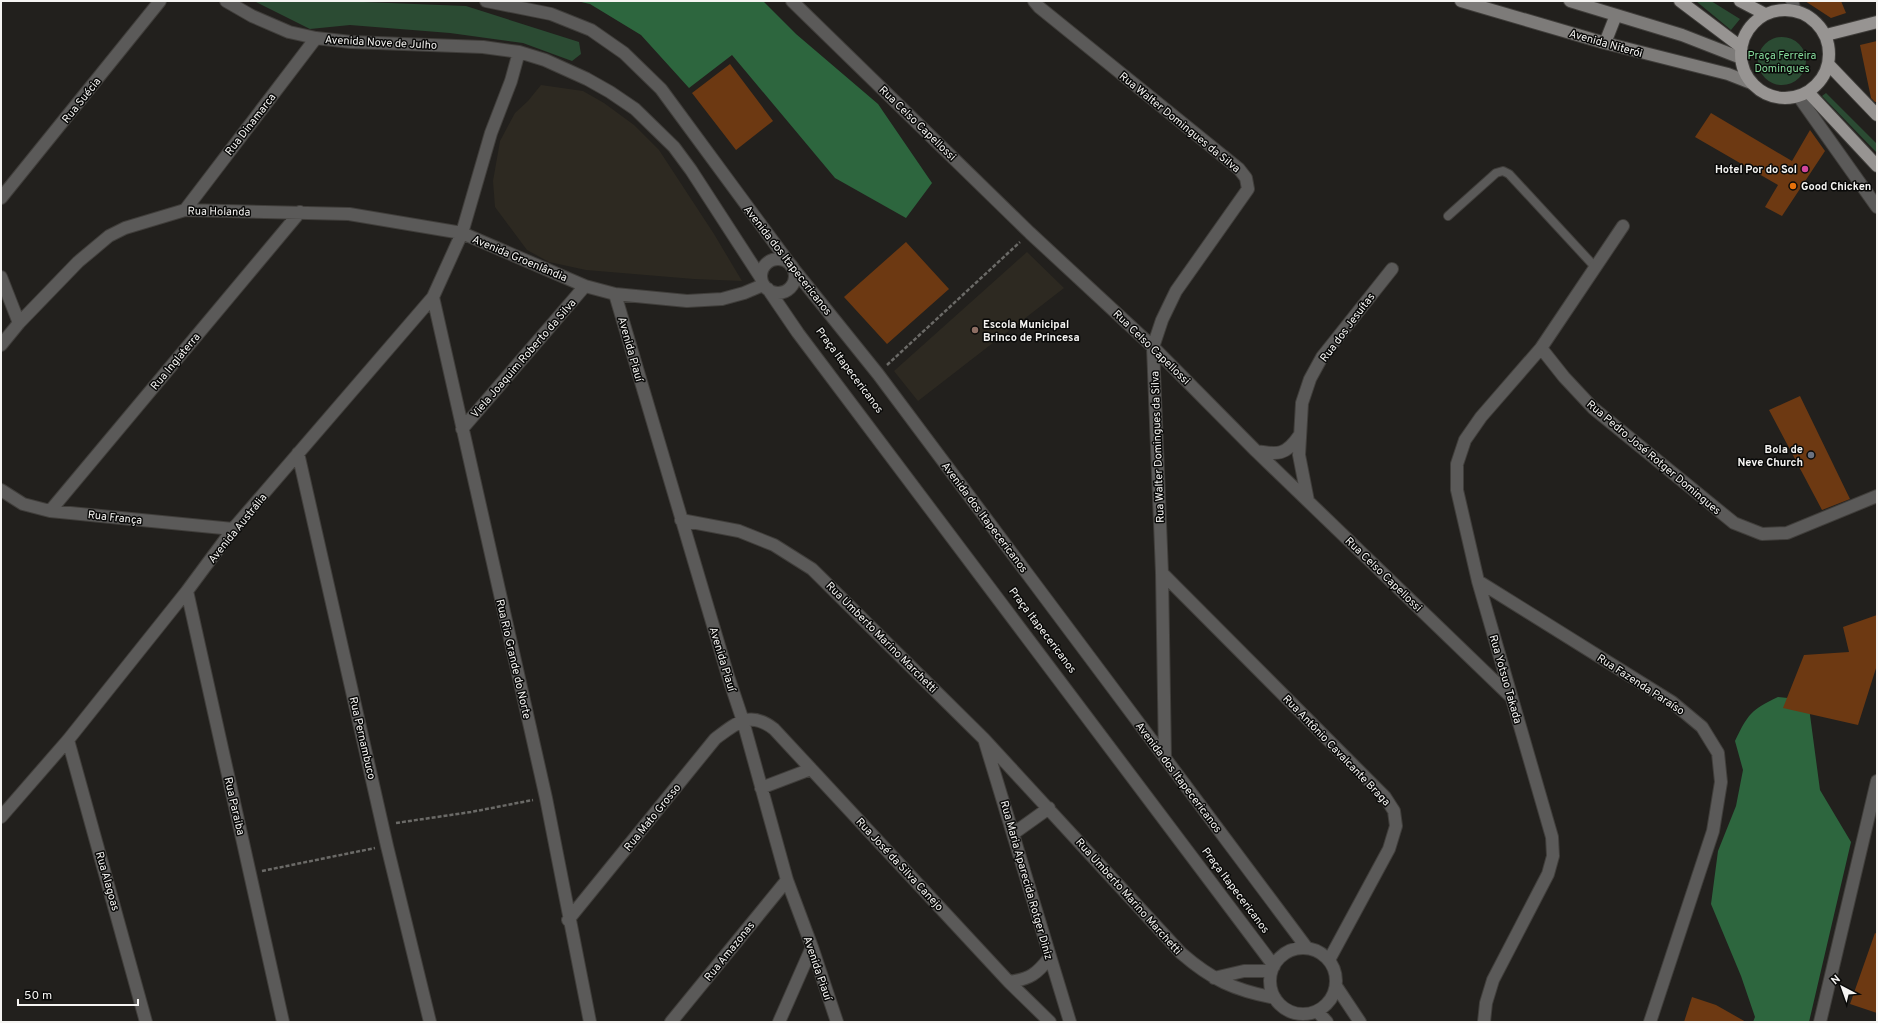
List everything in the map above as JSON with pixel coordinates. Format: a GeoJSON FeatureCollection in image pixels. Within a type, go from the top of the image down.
{"type":"FeatureCollection","features":[{"type":"Feature","properties":{"kind":"main road","name":"Avenida Niterói"},"geometry":{"type":"LineString","coordinates":[[1461,1],[1605,43],[1728,74],[1751,83]]}},
{"type":"Feature","properties":{"kind":"main road"},"geometry":{"type":"LineString","coordinates":[[1570,1],[1741,52]]}},
{"type":"Feature","properties":{"kind":"main road"},"geometry":{"type":"LineString","coordinates":[[1680,1],[1741,52]]}},
{"type":"Feature","properties":{"kind":"main road"},"geometry":{"type":"LineString","coordinates":[[1740,1],[1765,14]]}},
{"type":"Feature","properties":{"kind":"main road"},"geometry":{"type":"LineString","coordinates":[[1793,6],[1818,24],[1826,35],[1830,50],[1829,65],[1818,85],[1804,95],[1786,99],[1773,97],[1761,92],[1751,83],[1744,71],[1741,52],[1746,34],[1754,22],[1765,14],[1785,10],[1793,6]]}},
{"type":"Feature","properties":{"kind":"main road"},"geometry":{"type":"LineString","coordinates":[[1605,43],[1616,15]]}},
{"type":"Feature","properties":{"kind":"main road"},"geometry":{"type":"LineString","coordinates":[[1826,35],[1877,22]]}},
{"type":"Feature","properties":{"kind":"main road"},"geometry":{"type":"LineString","coordinates":[[1829,65],[1877,115]]}},
{"type":"Feature","properties":{"kind":"main road"},"geometry":{"type":"LineString","coordinates":[[1804,95],[1877,166]]}},
{"type":"Feature","properties":{"kind":"street","name":"Rua Suécia"},"geometry":{"type":"LineString","coordinates":[[1,198],[160,1]]}},
{"type":"Feature","properties":{"kind":"street","name":"Avenida Nove de Julho"},"geometry":{"type":"LineString","coordinates":[[226,1],[252,16],[289,32],[316,38],[351,42],[475,46],[519,52]]}},
{"type":"Feature","properties":{"kind":"street","name":"Avenida dos Itapecericanos"},"geometry":{"type":"LineString","coordinates":[[486,1],[551,14],[591,30],[624,53],[661,89],[792,267],[878,374],[1307,948]]}},
{"type":"Feature","properties":{"kind":"street","name":"Rua Celso Capellossi"},"geometry":{"type":"LineString","coordinates":[[792,1],[1030,233],[1153,347],[1256,451],[1510,696]]}},
{"type":"Feature","properties":{"kind":"street","name":"Rua Walter Domingues da Silva"},"geometry":{"type":"LineString","coordinates":[[1034,1],[1039,7],[1239,169],[1246,178],[1248,189],[1176,291],[1162,320],[1153,347],[1162,573],[1165,758]]}},
{"type":"Feature","properties":{"kind":"street","name":"Rua Dinamarca"},"geometry":{"type":"LineString","coordinates":[[185,210],[316,38]]}},
{"type":"Feature","properties":{"kind":"street","name":"Avenida Groenlândia"},"geometry":{"type":"LineString","coordinates":[[519,52],[511,81],[491,133],[462,233],[585,286],[615,294],[687,301],[722,299],[744,293],[764,284]]}},
{"type":"Feature","properties":{"kind":"street"},"geometry":{"type":"LineString","coordinates":[[519,52],[545,60],[587,79],[610,92],[635,109],[674,146],[764,284],[798,333],[1273,968]]}},
{"type":"Feature","properties":{"kind":"street"},"geometry":{"type":"LineString","coordinates":[[1804,95],[1877,207]]}},
{"type":"Feature","properties":{"kind":"street","name":"Rua Holanda"},"geometry":{"type":"LineString","coordinates":[[1,345],[19,323],[78,262],[109,236],[125,228],[185,210],[349,214],[462,233]]}},
{"type":"Feature","properties":{"kind":"street","name":"Rua Inglaterra"},"geometry":{"type":"LineString","coordinates":[[50,511],[300,212]]}},
{"type":"Feature","properties":{"kind":"street"},"geometry":{"type":"LineString","coordinates":[[1541,348],[1623,226]]}},
{"type":"Feature","properties":{"kind":"street","name":"Avenida Austrália"},"geometry":{"type":"LineString","coordinates":[[1,817],[68,740],[187,590],[233,529],[433,297],[462,233]]}},
{"type":"Feature","properties":{"kind":"street"},"geometry":{"type":"LineString","coordinates":[[772,260],[783,260],[792,267],[794,277],[791,286],[787,290],[777,293],[764,284],[763,267],[772,260]]}},
{"type":"Feature","properties":{"kind":"street","name":"Rua dos Jesuítas"},"geometry":{"type":"LineString","coordinates":[[1308,501],[1299,455],[1299,436],[1302,403],[1310,379],[1322,357],[1392,269]]}},
{"type":"Feature","properties":{"kind":"street"},"geometry":{"type":"LineString","coordinates":[[1,277],[19,323]]}},
{"type":"Feature","properties":{"kind":"street","name":"Viela Joaquim Roberto da Silva"},"geometry":{"type":"LineString","coordinates":[[462,430],[585,286]]}},
{"type":"Feature","properties":{"kind":"street","name":"Avenida Piauí"},"geometry":{"type":"LineString","coordinates":[[615,294],[681,520],[743,721],[787,880],[812,947],[837,1022]]}},
{"type":"Feature","properties":{"kind":"street","name":"Rua Rio Grande do Norte"},"geometry":{"type":"LineString","coordinates":[[433,297],[546,798],[568,920],[590,1022]]}},
{"type":"Feature","properties":{"kind":"street","name":"Rua Pedro José Rotger Domingues"},"geometry":{"type":"LineString","coordinates":[[1541,348],[1564,377],[1593,408],[1734,523],[1762,534],[1787,533],[1876,500]]}},
{"type":"Feature","properties":{"kind":"street","name":"Rua Yotsuo Takada"},"geometry":{"type":"LineString","coordinates":[[1484,1022],[1486,1003],[1493,980],[1548,874],[1553,856],[1552,837],[1478,582],[1457,490],[1457,464],[1465,440],[1481,417],[1541,348]]}},
{"type":"Feature","properties":{"kind":"street"},"geometry":{"type":"LineString","coordinates":[[1256,451],[1275,454],[1283,452],[1293,445],[1299,436]]}},
{"type":"Feature","properties":{"kind":"street","name":"Rua Pernambuco"},"geometry":{"type":"LineString","coordinates":[[298,452],[387,846],[430,1022]]}},
{"type":"Feature","properties":{"kind":"street","name":"Rua França"},"geometry":{"type":"LineString","coordinates":[[1,490],[23,504],[50,511],[233,529]]}},
{"type":"Feature","properties":{"kind":"street","name":"Rua Umberto Marino Marchetti"},"geometry":{"type":"LineString","coordinates":[[681,520],[739,531],[774,545],[812,569],[984,739],[1181,953],[1199,969],[1230,987],[1249,993],[1275,998]]}},
{"type":"Feature","properties":{"kind":"street","name":"Rua Antônio Cavalcante Braga"},"geometry":{"type":"LineString","coordinates":[[1162,573],[1385,797],[1394,811],[1396,826],[1389,849],[1330,960]]}},
{"type":"Feature","properties":{"kind":"street","name":"Rua Fazenda Paraíso"},"geometry":{"type":"LineString","coordinates":[[1478,582],[1672,702],[1702,727],[1718,753],[1721,782],[1713,831],[1650,1022]]}},
{"type":"Feature","properties":{"kind":"street","name":"Rua Paraiba"},"geometry":{"type":"LineString","coordinates":[[187,590],[283,1022]]}},
{"type":"Feature","properties":{"kind":"street","name":"Rua José da Silva Canejo"},"geometry":{"type":"LineString","coordinates":[[743,721],[762,720],[774,729],[1009,982],[1050,1022]]}},
{"type":"Feature","properties":{"kind":"street","name":"Rua Mato Grosso"},"geometry":{"type":"LineString","coordinates":[[568,920],[715,739],[733,726],[743,721]]}},
{"type":"Feature","properties":{"kind":"street","name":"Rua Maria Aparecida Rotger Diniz"},"geometry":{"type":"LineString","coordinates":[[984,739],[1014,833],[1070,1022]]}},
{"type":"Feature","properties":{"kind":"street","name":"Rua Alagoas"},"geometry":{"type":"LineString","coordinates":[[68,740],[146,1022]]}},
{"type":"Feature","properties":{"kind":"street"},"geometry":{"type":"LineString","coordinates":[[761,788],[811,769]]}},
{"type":"Feature","properties":{"kind":"street"},"geometry":{"type":"LineString","coordinates":[[1820,1022],[1877,781]]}},
{"type":"Feature","properties":{"kind":"street"},"geometry":{"type":"LineString","coordinates":[[1014,833],[1049,808]]}},
{"type":"Feature","properties":{"kind":"street","name":"Rua Amazonas"},"geometry":{"type":"LineString","coordinates":[[671,1022],[787,880]]}},
{"type":"Feature","properties":{"kind":"street"},"geometry":{"type":"LineString","coordinates":[[779,1022],[812,947]]}},
{"type":"Feature","properties":{"kind":"street"},"geometry":{"type":"LineString","coordinates":[[1297,948],[1307,948],[1323,954],[1330,960],[1335,972],[1336,986],[1333,996],[1326,1005],[1317,1011],[1308,1014],[1298,1014],[1289,1011],[1275,998],[1271,989],[1273,968],[1279,957],[1287,952],[1297,948]]}},
{"type":"Feature","properties":{"kind":"street"},"geometry":{"type":"LineString","coordinates":[[1009,982],[1025,979],[1034,974],[1050,957]]}},
{"type":"Feature","properties":{"kind":"street"},"geometry":{"type":"LineString","coordinates":[[1214,978],[1273,968]]}},
{"type":"Feature","properties":{"kind":"street"},"geometry":{"type":"LineString","coordinates":[[1336,986],[1360,1022]]}},
{"type":"Feature","properties":{"kind":"street"},"geometry":{"type":"LineString","coordinates":[[1317,1011],[1327,1022]]}},
{"type":"Feature","properties":{"kind":"lane"},"geometry":{"type":"LineString","coordinates":[[1448,216],[1496,172],[1509,174],[1596,268]]}},
{"type":"Feature","properties":{"kind":"path"},"geometry":{"type":"LineString","coordinates":[[878,374],[1030,233]]}},
{"type":"Feature","properties":{"kind":"path"},"geometry":{"type":"LineString","coordinates":[[383,824],[472,812],[546,798]]}},
{"type":"Feature","properties":{"kind":"path"},"geometry":{"type":"LineString","coordinates":[[250,874],[387,846]]}},
{"type":"Feature","properties":{"kind":"shaded area"},"geometry":{"type":"Polygon","coordinates":[[[541,85],[583,91],[604,103],[634,125],[659,150],[714,234],[742,281],[694,279],[586,270],[549,262],[527,250],[495,207],[493,181],[500,141],[515,113],[528,101],[541,85]]]}},
{"type":"Feature","properties":{"kind":"shaded area","name":"Escola Municipal Brinco de Princesa"},"geometry":{"type":"Polygon","coordinates":[[[1027,252],[1064,288],[918,401],[894,371],[1027,252]]]}},
{"type":"Feature","properties":{"kind":"green space"},"geometry":{"type":"Polygon","coordinates":[[[254,1],[338,1],[466,6],[579,42],[581,54],[572,61],[523,43],[450,33],[350,25],[310,29],[254,1]]]}},
{"type":"Feature","properties":{"kind":"green space"},"geometry":{"type":"Polygon","coordinates":[[[577,1],[763,1],[796,34],[878,104],[932,183],[906,218],[835,178],[732,55],[689,88],[641,35],[590,4],[577,1]]]}},
{"type":"Feature","properties":{"kind":"green space"},"geometry":{"type":"Polygon","coordinates":[[[1696,1],[1711,1],[1740,19],[1731,30],[1696,1]]]}},
{"type":"Feature","properties":{"kind":"green space","name":"Praça Ferreira Domingues"},"geometry":{"type":"Polygon","coordinates":[[[1777,37],[1787,37],[1799,44],[1806,56],[1806,66],[1799,78],[1787,85],[1777,85],[1769,81],[1762,74],[1758,66],[1758,56],[1762,48],[1769,41],[1777,37]]]}},
{"type":"Feature","properties":{"kind":"green space"},"geometry":{"type":"Polygon","coordinates":[[[1826,93],[1877,144],[1877,153],[1822,96],[1826,93]]]}},
{"type":"Feature","properties":{"kind":"green space"},"geometry":{"type":"Polygon","coordinates":[[[1778,697],[1808,700],[1820,790],[1851,842],[1809,1022],[1753,1022],[1755,1017],[1741,976],[1711,904],[1718,851],[1736,806],[1743,770],[1735,741],[1743,725],[1751,714],[1778,697]]]}},
{"type":"Feature","properties":{"kind":"building"},"geometry":{"type":"Polygon","coordinates":[[[1805,1],[1841,1],[1846,13],[1831,18],[1805,1]]]}},
{"type":"Feature","properties":{"kind":"building"},"geometry":{"type":"Polygon","coordinates":[[[1877,41],[1877,102],[1875,102],[1871,98],[1860,45],[1877,41]]]}},
{"type":"Feature","properties":{"kind":"building"},"geometry":{"type":"Polygon","coordinates":[[[730,64],[773,121],[736,150],[692,93],[730,64]]]}},
{"type":"Feature","properties":{"kind":"building"},"geometry":{"type":"Polygon","coordinates":[[[1711,113],[1792,161],[1810,130],[1825,151],[1782,216],[1765,207],[1778,185],[1695,137],[1711,113]]]}},
{"type":"Feature","properties":{"kind":"building"},"geometry":{"type":"Polygon","coordinates":[[[906,242],[949,289],[887,344],[844,297],[906,242]]]}},
{"type":"Feature","properties":{"kind":"building","name":"Bola de Neve Church"},"geometry":{"type":"Polygon","coordinates":[[[1800,396],[1850,499],[1822,510],[1769,410],[1800,396]]]}},
{"type":"Feature","properties":{"kind":"building"},"geometry":{"type":"Polygon","coordinates":[[[1877,615],[1877,665],[1858,725],[1783,708],[1804,655],[1849,652],[1843,627],[1877,615]]]}},
{"type":"Feature","properties":{"kind":"building"},"geometry":{"type":"Polygon","coordinates":[[[1875,933],[1877,934],[1877,1013],[1850,1004],[1875,933]]]}},
{"type":"Feature","properties":{"kind":"building"},"geometry":{"type":"Polygon","coordinates":[[[1692,997],[1716,1005],[1746,1022],[1684,1022],[1692,997]]]}},
{"type":"Feature","properties":{"kind":"place","name":"Hotel Por do Sol"},"geometry":{"type":"Point","coordinates":[1805,169]}},
{"type":"Feature","properties":{"kind":"place","name":"Good Chicken"},"geometry":{"type":"Point","coordinates":[1793,186]}},
{"type":"Feature","properties":{"kind":"place","name":"Escola Municipal Brinco de Princesa"},"geometry":{"type":"Point","coordinates":[975,330]}},
{"type":"Feature","properties":{"kind":"place","name":"Bola de Neve Church"},"geometry":{"type":"Point","coordinates":[1811,455]}}]}
